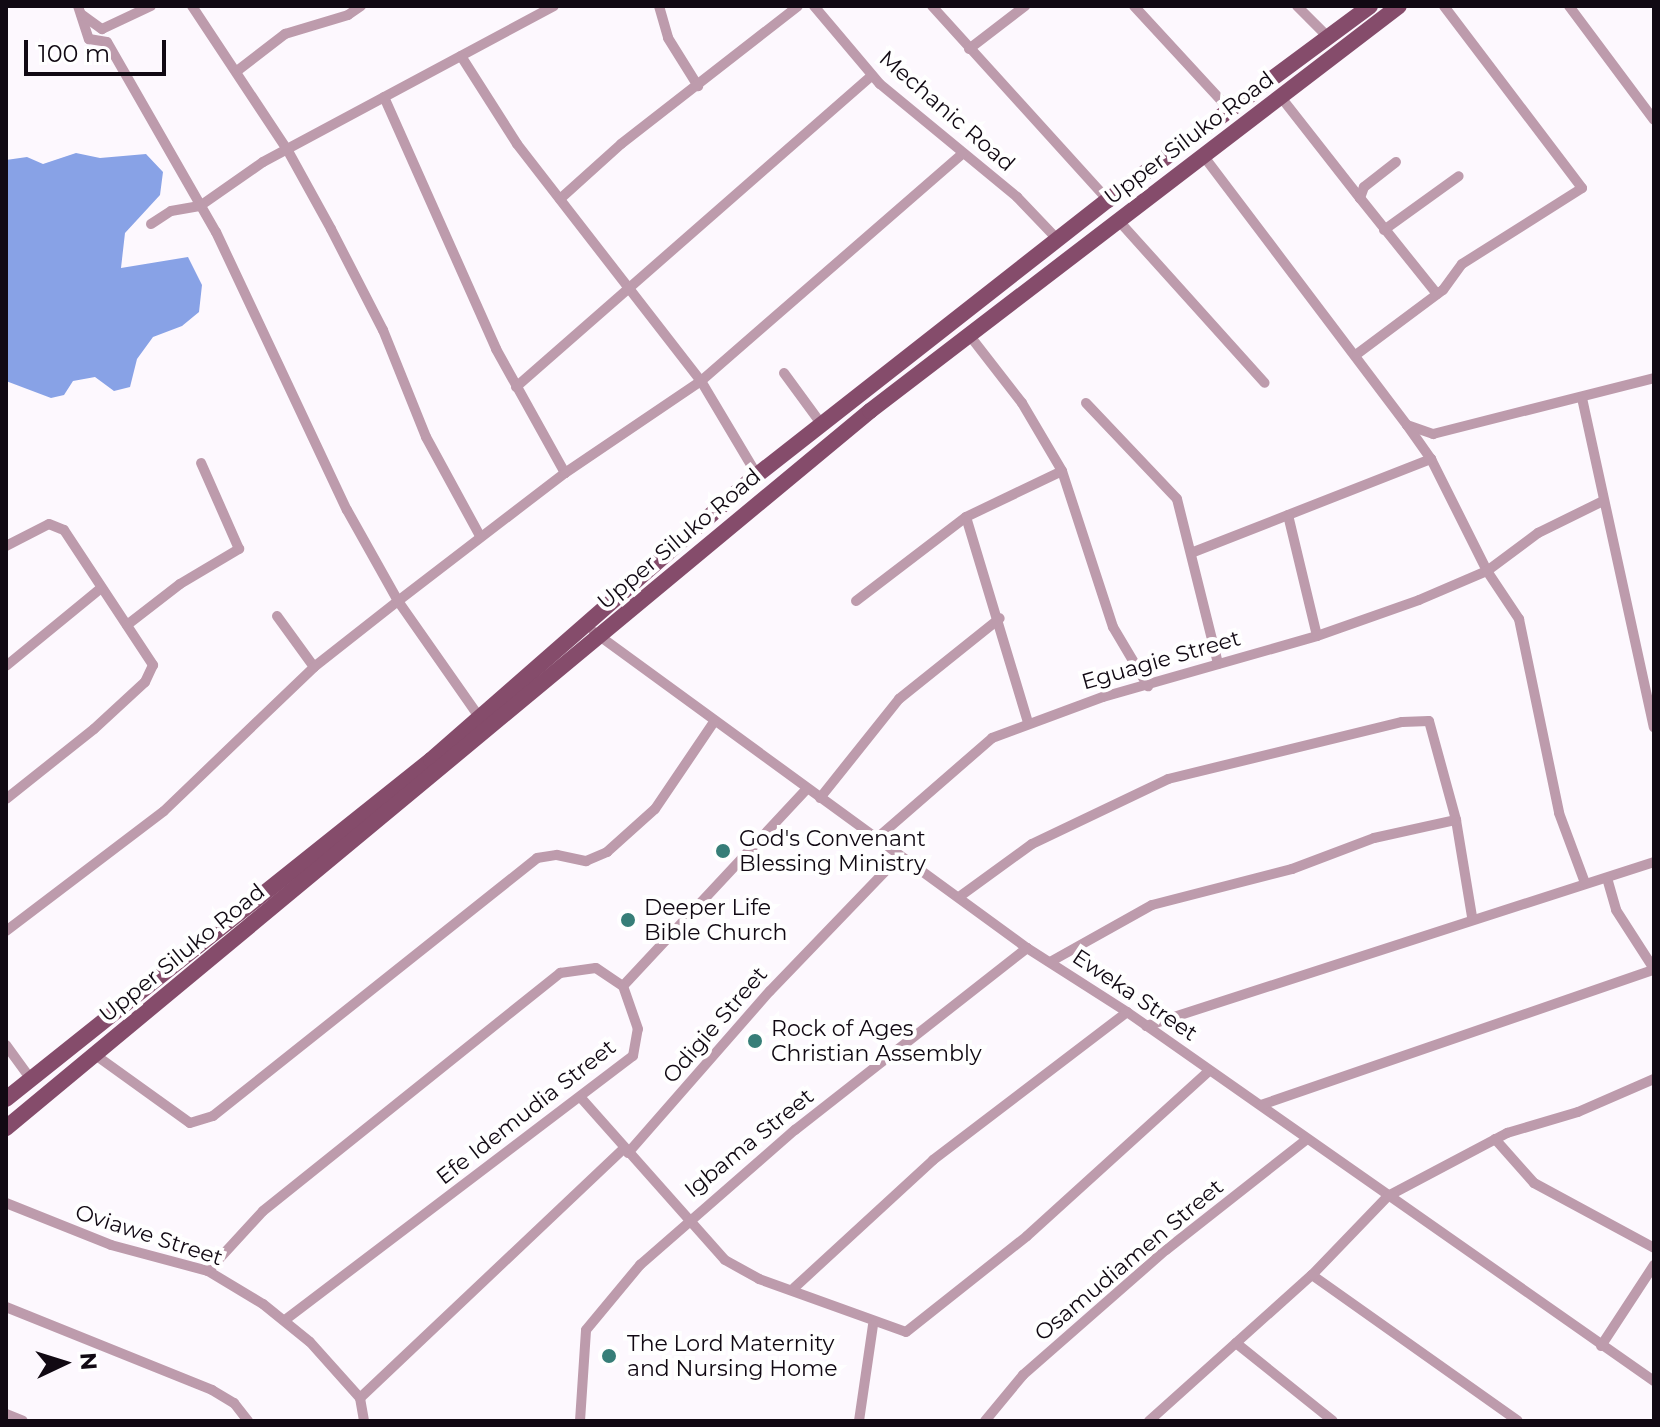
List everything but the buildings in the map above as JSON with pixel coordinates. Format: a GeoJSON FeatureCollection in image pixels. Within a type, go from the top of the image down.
{"type":"FeatureCollection","features":[{"type":"Feature","properties":{"kind":"main road","name":"Upper Siluko Road"},"geometry":{"type":"LineString","coordinates":[[6,1128],[467,749],[757,475],[1108,200],[1370,6]]}},
{"type":"Feature","properties":{"kind":"main road","name":"Upper Siluko Road"},"geometry":{"type":"LineString","coordinates":[[6,1099],[591,629],[1202,154],[1399,6]]}},
{"type":"Feature","properties":{"kind":"street"},"geometry":{"type":"LineString","coordinates":[[78,9],[102,29],[151,6]]}},
{"type":"Feature","properties":{"kind":"street"},"geometry":{"type":"LineString","coordinates":[[192,6],[288,151],[383,330],[426,437],[480,536]]}},
{"type":"Feature","properties":{"kind":"street"},"geometry":{"type":"LineString","coordinates":[[237,71],[285,34],[348,15],[361,6]]}},
{"type":"Feature","properties":{"kind":"street"},"geometry":{"type":"LineString","coordinates":[[151,224],[171,211],[200,206],[248,171],[554,6]]}},
{"type":"Feature","properties":{"kind":"street"},"geometry":{"type":"LineString","coordinates":[[659,6],[668,38],[698,86]]}},
{"type":"Feature","properties":{"kind":"street"},"geometry":{"type":"LineString","coordinates":[[560,199],[798,6]]}},
{"type":"Feature","properties":{"kind":"street","name":"Mechanic Road"},"geometry":{"type":"LineString","coordinates":[[814,6],[872,75],[962,154],[1017,197],[1059,241]]}},
{"type":"Feature","properties":{"kind":"street"},"geometry":{"type":"LineString","coordinates":[[932,6],[969,49],[1024,103],[1108,200]]}},
{"type":"Feature","properties":{"kind":"street"},"geometry":{"type":"LineString","coordinates":[[969,49],[1025,6]]}},
{"type":"Feature","properties":{"kind":"street"},"geometry":{"type":"LineString","coordinates":[[1134,6],[1231,111]]}},
{"type":"Feature","properties":{"kind":"street"},"geometry":{"type":"LineString","coordinates":[[1297,6],[1328,37]]}},
{"type":"Feature","properties":{"kind":"street"},"geometry":{"type":"LineString","coordinates":[[1357,354],[1437,294],[1462,264],[1582,188],[1444,6]]}},
{"type":"Feature","properties":{"kind":"street"},"geometry":{"type":"LineString","coordinates":[[1569,6],[1654,120]]}},
{"type":"Feature","properties":{"kind":"street"},"geometry":{"type":"LineString","coordinates":[[78,9],[89,39],[107,42],[200,206],[347,510],[398,601],[480,718]]}},
{"type":"Feature","properties":{"kind":"street"},"geometry":{"type":"LineString","coordinates":[[461,56],[517,144],[701,381],[757,475]]}},
{"type":"Feature","properties":{"kind":"street"},"geometry":{"type":"LineString","coordinates":[[516,387],[631,291],[872,75]]}},
{"type":"Feature","properties":{"kind":"street"},"geometry":{"type":"LineString","coordinates":[[1280,96],[1437,294]]}},
{"type":"Feature","properties":{"kind":"street"},"geometry":{"type":"LineString","coordinates":[[384,97],[516,387],[565,473]]}},
{"type":"Feature","properties":{"kind":"street"},"geometry":{"type":"LineString","coordinates":[[6,931],[164,811],[314,667],[565,473],[701,381],[962,154]]}},
{"type":"Feature","properties":{"kind":"street"},"geometry":{"type":"LineString","coordinates":[[1202,154],[1357,354],[1431,459],[1487,571],[1519,619],[1559,813],[1585,883]]}},
{"type":"Feature","properties":{"kind":"street"},"geometry":{"type":"LineString","coordinates":[[1360,198],[1364,187],[1396,162]]}},
{"type":"Feature","properties":{"kind":"street"},"geometry":{"type":"LineString","coordinates":[[1384,230],[1459,176]]}},
{"type":"Feature","properties":{"kind":"street"},"geometry":{"type":"LineString","coordinates":[[1118,220],[1265,383]]}},
{"type":"Feature","properties":{"kind":"street"},"geometry":{"type":"LineString","coordinates":[[970,336],[1022,403],[1062,471],[1113,627],[1148,686]]}},
{"type":"Feature","properties":{"kind":"street"},"geometry":{"type":"LineString","coordinates":[[784,373],[822,425]]}},
{"type":"Feature","properties":{"kind":"street"},"geometry":{"type":"LineString","coordinates":[[1407,425],[1433,434],[1654,378]]}},
{"type":"Feature","properties":{"kind":"street"},"geometry":{"type":"LineString","coordinates":[[1582,398],[1654,727]]}},
{"type":"Feature","properties":{"kind":"street"},"geometry":{"type":"LineString","coordinates":[[1086,403],[1177,499],[1218,664]]}},
{"type":"Feature","properties":{"kind":"street"},"geometry":{"type":"LineString","coordinates":[[1191,553],[1431,459]]}},
{"type":"Feature","properties":{"kind":"street"},"geometry":{"type":"LineString","coordinates":[[127,625],[180,584],[239,549],[201,463]]}},
{"type":"Feature","properties":{"kind":"street"},"geometry":{"type":"LineString","coordinates":[[856,601],[966,517],[1062,471]]}},
{"type":"Feature","properties":{"kind":"street","name":"Eguagie Street"},"geometry":{"type":"LineString","coordinates":[[876,839],[992,738],[1028,723],[1317,636],[1487,571],[1538,533],[1603,501]]}},
{"type":"Feature","properties":{"kind":"street"},"geometry":{"type":"LineString","coordinates":[[1288,515],[1317,636]]}},
{"type":"Feature","properties":{"kind":"street"},"geometry":{"type":"LineString","coordinates":[[966,517],[1000,618],[1028,723]]}},
{"type":"Feature","properties":{"kind":"street"},"geometry":{"type":"LineString","coordinates":[[6,546],[56,525],[149,655],[151,673],[94,729],[6,799]]}},
{"type":"Feature","properties":{"kind":"street"},"geometry":{"type":"LineString","coordinates":[[6,666],[100,589]]}},
{"type":"Feature","properties":{"kind":"street"},"geometry":{"type":"LineString","coordinates":[[277,616],[314,667]]}},
{"type":"Feature","properties":{"kind":"street"},"geometry":{"type":"LineString","coordinates":[[820,798],[899,699],[1000,618]]}},
{"type":"Feature","properties":{"kind":"street","name":"Eweka Street"},"geometry":{"type":"LineString","coordinates":[[591,629],[714,722],[1027,948],[1127,1012],[1654,1381]]}},
{"type":"Feature","properties":{"kind":"street"},"geometry":{"type":"LineString","coordinates":[[959,897],[1032,844],[1168,779],[1402,722],[1429,721],[1456,820],[1472,917]]}},
{"type":"Feature","properties":{"kind":"street"},"geometry":{"type":"LineString","coordinates":[[94,1054],[183,1120],[196,1123],[213,1116],[537,858],[586,861],[607,852],[655,809],[714,722]]}},
{"type":"Feature","properties":{"kind":"street"},"geometry":{"type":"LineString","coordinates":[[208,1271],[263,1211],[560,973],[596,968],[623,986],[807,789]]}},
{"type":"Feature","properties":{"kind":"street"},"geometry":{"type":"LineString","coordinates":[[1050,962],[1152,905],[1292,869],[1374,838],[1456,820]]}},
{"type":"Feature","properties":{"kind":"street","name":"Odigie Street"},"geometry":{"type":"LineString","coordinates":[[360,1398],[626,1151],[770,991],[900,856]]}},
{"type":"Feature","properties":{"kind":"street"},"geometry":{"type":"LineString","coordinates":[[1146,1026],[1472,917],[1654,862]]}},
{"type":"Feature","properties":{"kind":"street"},"geometry":{"type":"LineString","coordinates":[[1261,1105],[1654,970],[1616,910],[1607,878]]}},
{"type":"Feature","properties":{"kind":"street","name":"Igbama Street"},"geometry":{"type":"LineString","coordinates":[[580,1421],[586,1330],[640,1265],[686,1220],[1027,948]]}},
{"type":"Feature","properties":{"kind":"street","name":"Efe Idemudia Street"},"geometry":{"type":"LineString","coordinates":[[285,1320],[582,1099],[638,1046],[623,986]]}},
{"type":"Feature","properties":{"kind":"street"},"geometry":{"type":"LineString","coordinates":[[794,1288],[957,1140],[1127,1012]]}},
{"type":"Feature","properties":{"kind":"street"},"geometry":{"type":"LineString","coordinates":[[6,1045],[30,1078]]}},
{"type":"Feature","properties":{"kind":"street"},"geometry":{"type":"LineString","coordinates":[[582,1099],[686,1220],[725,1260],[759,1279],[794,1288],[873,1325],[906,1332],[917,1327],[1209,1071]]}},
{"type":"Feature","properties":{"kind":"street"},"geometry":{"type":"LineString","coordinates":[[1149,1421],[1312,1275],[1388,1196],[1495,1139],[1654,1079]]}},
{"type":"Feature","properties":{"kind":"street","name":"Osamudiamen Street"},"geometry":{"type":"LineString","coordinates":[[985,1421],[1023,1375],[1154,1260],[1307,1139]]}},
{"type":"Feature","properties":{"kind":"street"},"geometry":{"type":"LineString","coordinates":[[1495,1139],[1534,1183],[1654,1248]]}},
{"type":"Feature","properties":{"kind":"street","name":"Oviawe Street"},"geometry":{"type":"LineString","coordinates":[[6,1203],[111,1245],[208,1271],[285,1320],[360,1398]]}},
{"type":"Feature","properties":{"kind":"street"},"geometry":{"type":"LineString","coordinates":[[1601,1346],[1654,1265]]}},
{"type":"Feature","properties":{"kind":"street"},"geometry":{"type":"LineString","coordinates":[[1312,1275],[1518,1421]]}},
{"type":"Feature","properties":{"kind":"street"},"geometry":{"type":"LineString","coordinates":[[6,1307],[212,1390],[234,1403],[248,1421]]}},
{"type":"Feature","properties":{"kind":"street"},"geometry":{"type":"LineString","coordinates":[[859,1421],[873,1325]]}},
{"type":"Feature","properties":{"kind":"street"},"geometry":{"type":"LineString","coordinates":[[1236,1343],[1333,1421]]}},
{"type":"Feature","properties":{"kind":"street"},"geometry":{"type":"LineString","coordinates":[[360,1398],[364,1421]]}},
{"type":"Feature","properties":{"kind":"street"},"geometry":{"type":"LineString","coordinates":[[6,1414],[23,1421]]}},
{"type":"Feature","properties":{"kind":"water"},"geometry":{"type":"Polygon","coordinates":[[[76,153],[100,158],[146,154],[163,172],[160,195],[125,233],[121,268],[188,257],[202,285],[199,312],[182,326],[153,337],[137,359],[130,387],[114,391],[95,377],[73,381],[64,395],[51,398],[6,381],[6,160],[27,157],[43,164],[76,153]]]}},
{"type":"Feature","properties":{"kind":"place","name":"God's Convenant Blessing Ministry"},"geometry":{"type":"Point","coordinates":[723,851]}},
{"type":"Feature","properties":{"kind":"place","name":"Deeper Life Bible Church"},"geometry":{"type":"Point","coordinates":[628,920]}},
{"type":"Feature","properties":{"kind":"place","name":"Rock of Ages Christian Assembly"},"geometry":{"type":"Point","coordinates":[755,1041]}},
{"type":"Feature","properties":{"kind":"place","name":"The Lord Maternity and Nursing Home"},"geometry":{"type":"Point","coordinates":[609,1356]}}]}
